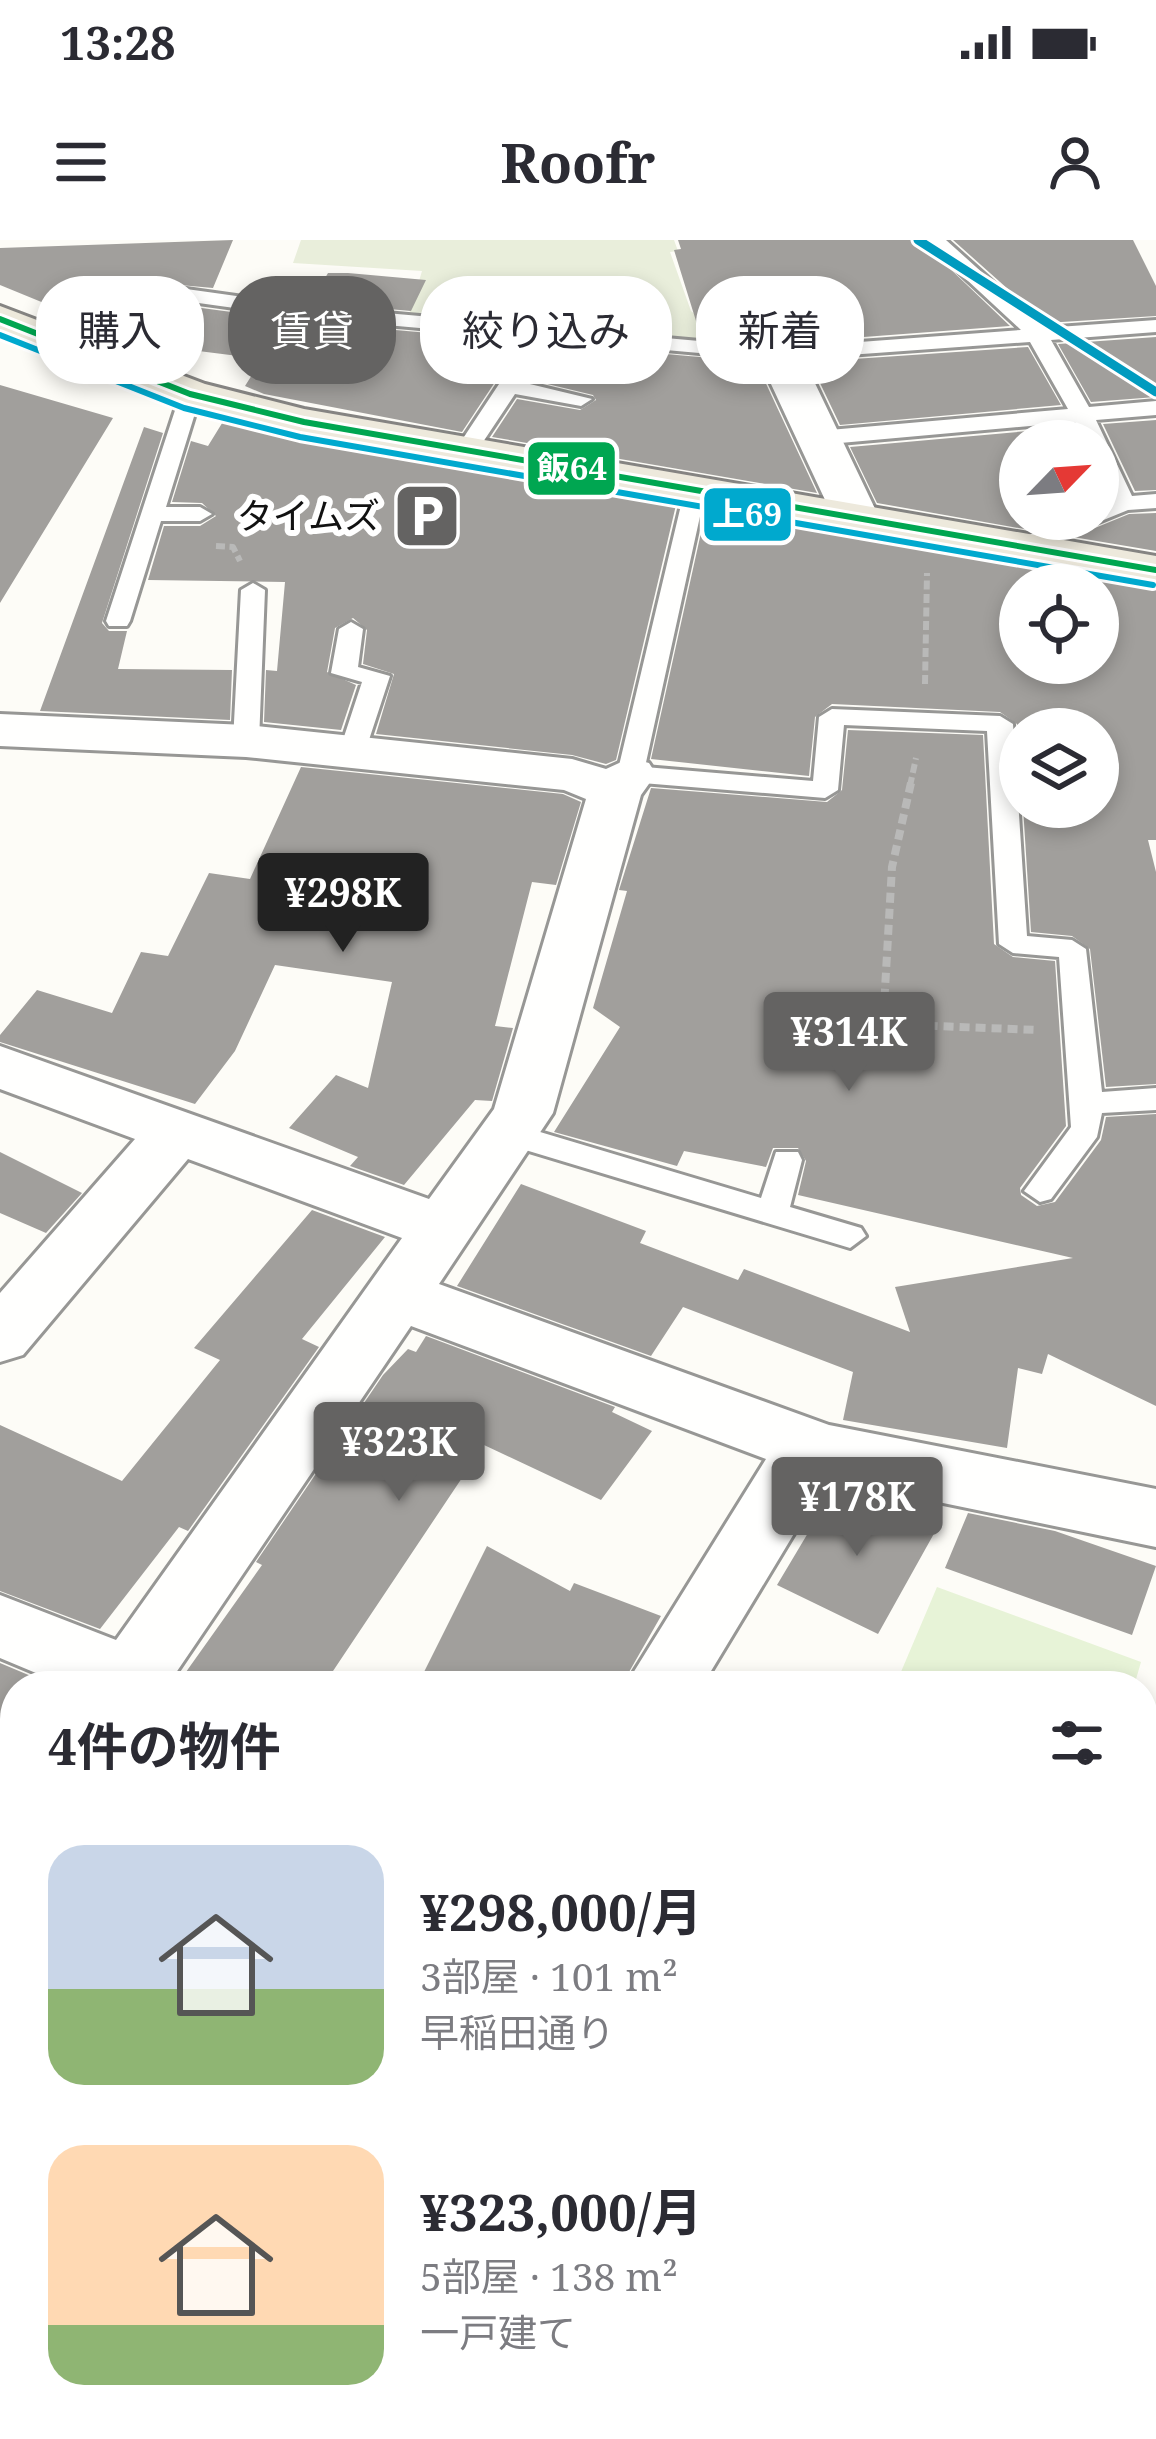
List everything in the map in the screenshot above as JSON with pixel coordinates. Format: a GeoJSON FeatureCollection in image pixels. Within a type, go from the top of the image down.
{"type":"FeatureCollection","features":[{"type":"Feature","properties":{"kind":"main road"},"geometry":{"type":"LineString","coordinates":[[0,320],[36,335]]}},
{"type":"Feature","properties":{"kind":"main road"},"geometry":{"type":"LineString","coordinates":[[163,384],[190,394],[465,452],[1156,570]]}},
{"type":"Feature","properties":{"kind":"street"},"geometry":{"type":"LineString","coordinates":[[793,384],[856,517]]}},
{"type":"Feature","properties":{"kind":"street"},"geometry":{"type":"LineString","coordinates":[[0,730],[246,741],[622,783],[523,1113],[136,1671]]}},
{"type":"Feature","properties":{"kind":"street"},"geometry":{"type":"LineString","coordinates":[[0,1067],[446,1230]]}},
{"type":"Feature","properties":{"kind":"street"},"geometry":{"type":"LineString","coordinates":[[0,1337],[176,1131]]}},
{"type":"Feature","properties":{"kind":"street"},"geometry":{"type":"LineString","coordinates":[[400,1296],[811,1446],[1156,1518]]}},
{"type":"Feature","properties":{"kind":"street"},"geometry":{"type":"LineString","coordinates":[[671,1671],[811,1446]]}},
{"type":"Feature","properties":{"kind":"street"},"geometry":{"type":"LineString","coordinates":[[0,1626],[101,1671]]}},
{"type":"Feature","properties":{"kind":"lane"},"geometry":{"type":"LineString","coordinates":[[934,240],[1035,331],[1087,420]]}},
{"type":"Feature","properties":{"kind":"lane"},"geometry":{"type":"LineString","coordinates":[[204,297],[354,317],[696,346]]}},
{"type":"Feature","properties":{"kind":"lane"},"geometry":{"type":"LineString","coordinates":[[864,346],[1156,326]]}},
{"type":"Feature","properties":{"kind":"lane"},"geometry":{"type":"LineString","coordinates":[[465,452],[509,386],[581,399]]}},
{"type":"Feature","properties":{"kind":"lane"},"geometry":{"type":"LineString","coordinates":[[118,621],[190,394]]}},
{"type":"Feature","properties":{"kind":"lane"},"geometry":{"type":"LineString","coordinates":[[818,439],[1156,408]]}},
{"type":"Feature","properties":{"kind":"lane"},"geometry":{"type":"LineString","coordinates":[[694,489],[622,783],[825,790],[832,717],[1000,724],[1013,944],[1072,949],[1088,1102],[1086,1130],[1040,1191]]}},
{"type":"Feature","properties":{"kind":"lane"},"geometry":{"type":"LineString","coordinates":[[1119,492],[1124,503]]}},
{"type":"Feature","properties":{"kind":"lane"},"geometry":{"type":"LineString","coordinates":[[1119,505],[1156,501]]}},
{"type":"Feature","properties":{"kind":"lane"},"geometry":{"type":"LineString","coordinates":[[150,514],[200,514]]}},
{"type":"Feature","properties":{"kind":"lane"},"geometry":{"type":"LineString","coordinates":[[1023,546],[1037,540]]}},
{"type":"Feature","properties":{"kind":"lane"},"geometry":{"type":"LineString","coordinates":[[246,741],[253,590]]}},
{"type":"Feature","properties":{"kind":"lane"},"geometry":{"type":"LineString","coordinates":[[351,628],[344,673],[377,676],[352,752]]}},
{"type":"Feature","properties":{"kind":"lane"},"geometry":{"type":"LineString","coordinates":[[1088,1102],[1156,1099]]}},
{"type":"Feature","properties":{"kind":"lane"},"geometry":{"type":"LineString","coordinates":[[510,1134],[850,1236]]}},
{"type":"Feature","properties":{"kind":"lane"},"geometry":{"type":"LineString","coordinates":[[773,1213],[787,1160]]}},
{"type":"Feature","properties":{"kind":"path"},"geometry":{"type":"LineString","coordinates":[[928,530],[925,721],[892,867],[883,1024],[1080,1032]]}},
{"type":"Feature","properties":{"kind":"green space"},"geometry":{"type":"Polygon","coordinates":[[[301,240],[674,240],[678,251],[670,252],[696,315],[696,341],[672,339],[672,276],[421,276],[422,271],[293,263],[301,240]]]}},
{"type":"Feature","properties":{"kind":"green space"},"geometry":{"type":"Polygon","coordinates":[[[420,278],[420,319],[408,318],[420,278]]]}},
{"type":"Feature","properties":{"kind":"green space"},"geometry":{"type":"Polygon","coordinates":[[[937,1587],[1141,1662],[1138,1671],[901,1671],[937,1587]]]}},
{"type":"Feature","properties":{"kind":"building"},"geometry":{"type":"Polygon","coordinates":[[[233,240],[213,288],[204,287],[204,276],[36,276],[36,300],[0,285],[0,248],[233,240]]]}},
{"type":"Feature","properties":{"kind":"building"},"geometry":{"type":"Polygon","coordinates":[[[678,240],[920,240],[1010,326],[864,337],[864,276],[696,276],[696,321],[674,250],[681,249],[678,240]]]}},
{"type":"Feature","properties":{"kind":"building"},"geometry":{"type":"Polygon","coordinates":[[[953,240],[1133,240],[1156,286],[1156,316],[1046,323],[953,240]]]}},
{"type":"Feature","properties":{"kind":"building"},"geometry":{"type":"Polygon","coordinates":[[[348,273],[381,276],[326,276],[348,273]]]}},
{"type":"Feature","properties":{"kind":"building"},"geometry":{"type":"Polygon","coordinates":[[[396,277],[420,279],[411,311],[396,310],[396,277]]]}},
{"type":"Feature","properties":{"kind":"building"},"geometry":{"type":"Polygon","coordinates":[[[204,308],[228,312],[228,355],[204,352],[204,308]]]}},
{"type":"Feature","properties":{"kind":"building"},"geometry":{"type":"Polygon","coordinates":[[[396,330],[420,332],[420,384],[494,384],[462,432],[264,394],[245,386],[396,384],[396,330]]]}},
{"type":"Feature","properties":{"kind":"building"},"geometry":{"type":"Polygon","coordinates":[[[1156,337],[1156,397],[1091,402],[1058,344],[1156,337]]]}},
{"type":"Feature","properties":{"kind":"building"},"geometry":{"type":"Polygon","coordinates":[[[1028,347],[1061,405],[840,425],[820,384],[864,384],[864,358],[1028,347]]]}},
{"type":"Feature","properties":{"kind":"building"},"geometry":{"type":"Polygon","coordinates":[[[672,355],[696,357],[696,384],[766,384],[817,493],[492,437],[517,399],[580,410],[596,400],[593,395],[547,384],[672,384],[672,355]]]}},
{"type":"Feature","properties":{"kind":"building"},"geometry":{"type":"Polygon","coordinates":[[[0,385],[113,418],[0,603],[0,385]]]}},
{"type":"Feature","properties":{"kind":"building"},"geometry":{"type":"Polygon","coordinates":[[[224,420],[303,439],[676,505],[616,760],[606,764],[572,755],[376,734],[394,674],[363,664],[367,630],[353,618],[335,628],[327,672],[356,685],[341,730],[264,722],[266,670],[277,671],[285,582],[148,580],[164,526],[200,526],[216,516],[202,503],[172,502],[191,441],[208,446],[224,420]]]}},
{"type":"Feature","properties":{"kind":"building"},"geometry":{"type":"Polygon","coordinates":[[[1156,420],[1156,490],[1135,491],[1119,458],[1119,423],[1156,420]]]}},
{"type":"Feature","properties":{"kind":"building"},"geometry":{"type":"Polygon","coordinates":[[[144,427],[163,433],[102,623],[109,631],[127,631],[118,669],[232,670],[230,720],[40,711],[144,427]]]}},
{"type":"Feature","properties":{"kind":"building"},"geometry":{"type":"Polygon","coordinates":[[[999,434],[999,525],[877,503],[850,447],[999,434]]]}},
{"type":"Feature","properties":{"kind":"building"},"geometry":{"type":"Polygon","coordinates":[[[706,510],[1018,564],[999,564],[999,684],[1119,684],[1119,582],[1156,588],[1156,840],[1148,840],[1156,872],[1156,1084],[1106,1087],[1090,949],[1072,936],[1031,932],[1024,828],[1119,828],[1119,708],[999,708],[999,712],[832,704],[815,717],[809,776],[651,759],[706,510]]]}},
{"type":"Feature","properties":{"kind":"building"},"geometry":{"type":"Polygon","coordinates":[[[1156,513],[1156,551],[1091,540],[1119,540],[1119,518],[1156,513]]]}},
{"type":"Feature","properties":{"kind":"building"},"geometry":{"type":"Polygon","coordinates":[[[848,730],[983,735],[994,944],[1013,957],[1055,961],[1066,1126],[1020,1188],[1021,1195],[1037,1206],[1055,1202],[1101,1140],[1106,1117],[1156,1114],[1156,1406],[1048,1354],[1042,1374],[1018,1368],[1007,1448],[843,1420],[853,1372],[683,1307],[651,1356],[457,1286],[521,1184],[646,1231],[640,1243],[738,1280],[744,1269],[910,1332],[895,1287],[1073,1258],[798,1195],[806,1161],[798,1148],[773,1148],[766,1167],[684,1151],[677,1166],[554,1132],[620,1027],[593,1008],[627,891],[619,890],[651,788],[827,802],[842,790],[848,730]]]}},
{"type":"Feature","properties":{"kind":"building"},"geometry":{"type":"Polygon","coordinates":[[[301,767],[563,794],[581,802],[556,885],[532,882],[495,1026],[513,1028],[492,1101],[475,1100],[404,1185],[350,1166],[358,1157],[289,1128],[336,1075],[368,1088],[392,982],[275,965],[235,1051],[195,1104],[0,1042],[0,1035],[37,990],[112,1013],[141,952],[168,956],[209,873],[250,879],[301,767]]]}},
{"type":"Feature","properties":{"kind":"building"},"geometry":{"type":"Polygon","coordinates":[[[0,1152],[82,1193],[46,1233],[0,1213],[0,1152]]]}},
{"type":"Feature","properties":{"kind":"building"},"geometry":{"type":"Polygon","coordinates":[[[312,1210],[385,1237],[302,1339],[319,1347],[188,1531],[179,1527],[100,1629],[0,1591],[0,1425],[122,1481],[220,1360],[194,1348],[312,1210]]]}},
{"type":"Feature","properties":{"kind":"building"},"geometry":{"type":"Polygon","coordinates":[[[426,1336],[615,1407],[612,1412],[652,1431],[601,1500],[484,1445],[333,1671],[187,1671],[262,1565],[256,1562],[383,1375],[408,1349],[416,1352],[426,1336]]]}},
{"type":"Feature","properties":{"kind":"building"},"geometry":{"type":"Polygon","coordinates":[[[836,1486],[936,1530],[878,1634],[777,1585],[836,1486]]]}},
{"type":"Feature","properties":{"kind":"building"},"geometry":{"type":"Polygon","coordinates":[[[968,1513],[1055,1531],[1156,1566],[1132,1635],[945,1568],[968,1513]]]}},
{"type":"Feature","properties":{"kind":"building"},"geometry":{"type":"Polygon","coordinates":[[[487,1546],[570,1591],[574,1583],[661,1616],[630,1671],[424,1671],[487,1546]]]}},
{"type":"Feature","properties":{"kind":"transit line"},"geometry":{"type":"LineString","coordinates":[[918,240],[1156,392]]}},
{"type":"Feature","properties":{"kind":"transit line","name":"飯64"},"geometry":{"type":"LineString","coordinates":[[0,319],[190,394],[304,422],[1156,570]]}},
{"type":"Feature","properties":{"kind":"transit line","name":"上69"},"geometry":{"type":"LineString","coordinates":[[0,335],[184,408],[300,437],[1153,585]]}},
{"type":"Feature","properties":{"kind":"place","name":"タイムズ"},"geometry":{"type":"Point","coordinates":[427,516]}}]}
